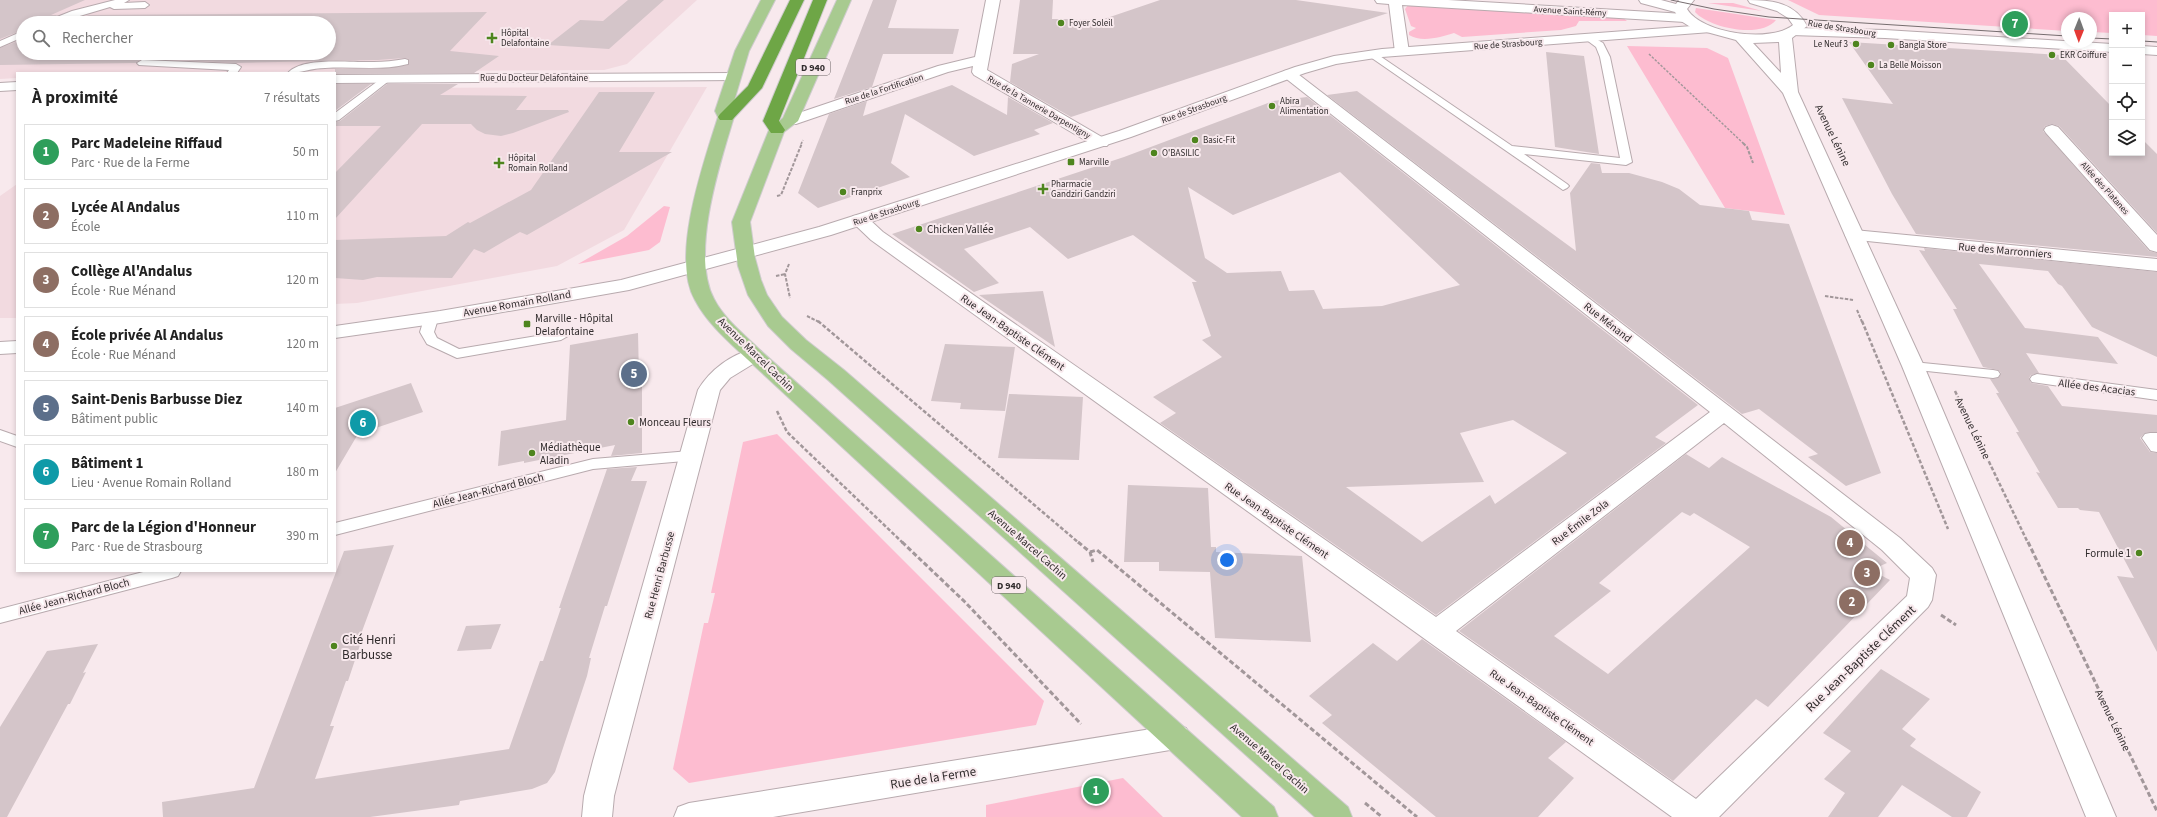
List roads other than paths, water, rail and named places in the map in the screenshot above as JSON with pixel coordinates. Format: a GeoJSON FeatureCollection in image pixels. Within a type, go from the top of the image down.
{"type":"FeatureCollection","features":[{"type":"Feature","properties":{"kind":"highway"},"geometry":{"type":"LineString","coordinates":[[726,117],[755,88],[797,0]]}},
{"type":"Feature","properties":{"kind":"highway"},"geometry":{"type":"LineString","coordinates":[[783,125],[771,121],[820,0]]}},
{"type":"Feature","properties":{"kind":"main road","name":"D 940"},"geometry":{"type":"LineString","coordinates":[[696,266],[699,226],[706,183],[726,117],[723,111],[742,51],[768,0]]}},
{"type":"Feature","properties":{"kind":"main road","name":"D 940"},"geometry":{"type":"LineString","coordinates":[[745,252],[743,216],[783,125],[844,0]]}},
{"type":"Feature","properties":{"kind":"main road","name":"Avenue Marcel Cachin"},"geometry":{"type":"LineString","coordinates":[[745,252],[752,281],[765,308],[788,335],[860,395],[1337,817]]}},
{"type":"Feature","properties":{"kind":"main road","name":"Avenue Marcel Cachin"},"geometry":{"type":"LineString","coordinates":[[696,266],[704,298],[725,326],[754,355],[1176,736],[1263,817]]}},
{"type":"Feature","properties":{"kind":"street","name":"Rue de la Tannerie Darpentigny"},"geometry":{"type":"LineString","coordinates":[[993,0],[978,72],[1101,143]]}},
{"type":"Feature","properties":{"kind":"street"},"geometry":{"type":"LineString","coordinates":[[1389,0],[1402,52]]}},
{"type":"Feature","properties":{"kind":"street","name":"Avenue Saint-Rémy"},"geometry":{"type":"LineString","coordinates":[[1389,0],[1684,9]]}},
{"type":"Feature","properties":{"kind":"street"},"geometry":{"type":"LineString","coordinates":[[1646,0],[1684,9],[1706,29]]}},
{"type":"Feature","properties":{"kind":"street"},"geometry":{"type":"LineString","coordinates":[[1755,0],[1776,4],[1793,30]]}},
{"type":"Feature","properties":{"kind":"street","name":"Rue de Strasbourg"},"geometry":{"type":"LineString","coordinates":[[696,266],[859,220],[1101,143],[1289,74],[1334,60],[1371,54],[1706,29],[1740,37],[1759,38],[1793,30],[2109,48]]}},
{"type":"Feature","properties":{"kind":"street","name":"Avenue Lénine"},"geometry":{"type":"LineString","coordinates":[[1790,92],[1793,30]]}},
{"type":"Feature","properties":{"kind":"street","name":"Avenue Lénine"},"geometry":{"type":"LineString","coordinates":[[1740,37],[1790,92],[1913,366],[2101,817]]}},
{"type":"Feature","properties":{"kind":"street"},"geometry":{"type":"LineString","coordinates":[[2145,50],[2157,51]]}},
{"type":"Feature","properties":{"kind":"street","name":"Rue de la Fortification"},"geometry":{"type":"LineString","coordinates":[[783,125],[943,69],[980,60]]}},
{"type":"Feature","properties":{"kind":"street","name":"Rue Ménand"},"geometry":{"type":"LineString","coordinates":[[1289,74],[1724,412],[1891,544],[1923,575]]}},
{"type":"Feature","properties":{"kind":"street","name":"Rue du Docteur Delafontaine"},"geometry":{"type":"LineString","coordinates":[[336,79],[733,77]]}},
{"type":"Feature","properties":{"kind":"street"},"geometry":{"type":"LineString","coordinates":[[0,87],[16,86]]}},
{"type":"Feature","properties":{"kind":"street","name":"Allée des Platanes"},"geometry":{"type":"LineString","coordinates":[[2052,130],[2157,246]]}},
{"type":"Feature","properties":{"kind":"street","name":"Rue Jean-Baptiste Clément"},"geometry":{"type":"LineString","coordinates":[[859,220],[884,241],[1697,817],[1919,600],[1923,575]]}},
{"type":"Feature","properties":{"kind":"street","name":"Rue des Marronniers"},"geometry":{"type":"LineString","coordinates":[[1854,235],[2157,265]]}},
{"type":"Feature","properties":{"kind":"street","name":"Avenue Romain Rolland"},"geometry":{"type":"LineString","coordinates":[[336,332],[431,319],[622,286],[696,266]]}},
{"type":"Feature","properties":{"kind":"street"},"geometry":{"type":"LineString","coordinates":[[0,348],[16,348]]}},
{"type":"Feature","properties":{"kind":"street","name":"Rue Henri Barbusse"},"geometry":{"type":"LineString","coordinates":[[597,817],[599,796],[608,761],[690,456],[712,384],[731,367],[754,355]]}},
{"type":"Feature","properties":{"kind":"street","name":"Rue Émile Zola"},"geometry":{"type":"LineString","coordinates":[[1436,632],[1724,412]]}},
{"type":"Feature","properties":{"kind":"street","name":"Rue de la Ferme"},"geometry":{"type":"LineString","coordinates":[[689,817],[1176,736]]}},
{"type":"Feature","properties":{"kind":"lane"},"geometry":{"type":"LineString","coordinates":[[68,16],[125,0]]}},
{"type":"Feature","properties":{"kind":"lane"},"geometry":{"type":"LineString","coordinates":[[93,8],[145,5]]}},
{"type":"Feature","properties":{"kind":"lane"},"geometry":{"type":"LineString","coordinates":[[0,44],[16,37]]}},
{"type":"Feature","properties":{"kind":"lane"},"geometry":{"type":"LineString","coordinates":[[1511,149],[1626,162],[1605,56],[1600,45],[1589,38]]}},
{"type":"Feature","properties":{"kind":"lane"},"geometry":{"type":"LineString","coordinates":[[1371,54],[1563,186]]}},
{"type":"Feature","properties":{"kind":"lane"},"geometry":{"type":"LineString","coordinates":[[294,72],[298,69],[310,66],[384,66],[405,62]]}},
{"type":"Feature","properties":{"kind":"lane"},"geometry":{"type":"LineString","coordinates":[[142,63],[236,67],[233,72]]}},
{"type":"Feature","properties":{"kind":"lane"},"geometry":{"type":"LineString","coordinates":[[336,117],[386,78]]}},
{"type":"Feature","properties":{"kind":"lane"},"geometry":{"type":"LineString","coordinates":[[431,319],[427,332],[432,341],[457,354],[483,351],[561,336]]}},
{"type":"Feature","properties":{"kind":"lane"},"geometry":{"type":"LineString","coordinates":[[1913,366],[1993,374]]}},
{"type":"Feature","properties":{"kind":"lane","name":"Allée des Acacias"},"geometry":{"type":"LineString","coordinates":[[2037,379],[2157,395]]}},
{"type":"Feature","properties":{"kind":"lane"},"geometry":{"type":"LineString","coordinates":[[0,435],[16,442]]}},
{"type":"Feature","properties":{"kind":"lane"},"geometry":{"type":"LineString","coordinates":[[2157,438],[2150,438],[2157,447]]}},
{"type":"Feature","properties":{"kind":"lane","name":"Allée Jean-Richard Bloch"},"geometry":{"type":"LineString","coordinates":[[336,529],[532,478],[593,464],[624,460],[690,456]]}},
{"type":"Feature","properties":{"kind":"lane","name":"Allée Jean-Richard Bloch"},"geometry":{"type":"LineString","coordinates":[[0,616],[168,572]]}},
{"type":"Feature","properties":{"kind":"tram line"},"geometry":{"type":"LineString","coordinates":[[1671,0],[1714,9],[1769,17],[2061,36]]}},
{"type":"Feature","properties":{"kind":"tram line"},"geometry":{"type":"LineString","coordinates":[[2097,38],[2109,39]]}},
{"type":"Feature","properties":{"kind":"tram line"},"geometry":{"type":"LineString","coordinates":[[2145,41],[2157,42]]}},
{"type":"Feature","properties":{"kind":"place","name":"Foyer Soleil"},"geometry":{"type":"Point","coordinates":[1061,23]}},
{"type":"Feature","properties":{"kind":"place","name":"Parc de la Légion d'Honneur"},"geometry":{"type":"Point","coordinates":[2015,24]}},
{"type":"Feature","properties":{"kind":"place","name":"Hôpital Delafontaine"},"geometry":{"type":"Point","coordinates":[492,38]}},
{"type":"Feature","properties":{"kind":"place","name":"Le Neuf 3"},"geometry":{"type":"Point","coordinates":[1856,44]}},
{"type":"Feature","properties":{"kind":"place","name":"Bangla Store"},"geometry":{"type":"Point","coordinates":[1891,45]}},
{"type":"Feature","properties":{"kind":"place","name":"EKR Coiffure"},"geometry":{"type":"Point","coordinates":[2052,55]}},
{"type":"Feature","properties":{"kind":"place","name":"La Belle Moisson"},"geometry":{"type":"Point","coordinates":[1871,65]}},
{"type":"Feature","properties":{"kind":"place","name":"Abira Alimentation"},"geometry":{"type":"Point","coordinates":[1272,106]}},
{"type":"Feature","properties":{"kind":"place","name":"Basic-Fit"},"geometry":{"type":"Point","coordinates":[1195,140]}},
{"type":"Feature","properties":{"kind":"place","name":"O'BASILIC"},"geometry":{"type":"Point","coordinates":[1154,153]}},
{"type":"Feature","properties":{"kind":"place","name":"Marville"},"geometry":{"type":"Point","coordinates":[1071,162]}},
{"type":"Feature","properties":{"kind":"place","name":"Hôpital Romain Rolland"},"geometry":{"type":"Point","coordinates":[499,163]}},
{"type":"Feature","properties":{"kind":"place","name":"Pharmacie Gandziri Gandziri"},"geometry":{"type":"Point","coordinates":[1043,189]}},
{"type":"Feature","properties":{"kind":"place","name":"Franprix"},"geometry":{"type":"Point","coordinates":[843,192]}},
{"type":"Feature","properties":{"kind":"place","name":"Chicken Vallée"},"geometry":{"type":"Point","coordinates":[919,229]}},
{"type":"Feature","properties":{"kind":"place","name":"Marville - Hôpital Delafontaine"},"geometry":{"type":"Point","coordinates":[527,324]}},
{"type":"Feature","properties":{"kind":"place","name":"Saint-Denis Barbusse Diez"},"geometry":{"type":"Point","coordinates":[634,374]}},
{"type":"Feature","properties":{"kind":"place","name":"Monceau Fleurs"},"geometry":{"type":"Point","coordinates":[631,422]}},
{"type":"Feature","properties":{"kind":"place","name":"Bâtiment 1"},"geometry":{"type":"Point","coordinates":[363,423]}},
{"type":"Feature","properties":{"kind":"place","name":"Médiathèque Aladin"},"geometry":{"type":"Point","coordinates":[532,453]}},
{"type":"Feature","properties":{"kind":"place","name":"École privée Al Andalus"},"geometry":{"type":"Point","coordinates":[1850,543]}},
{"type":"Feature","properties":{"kind":"place","name":"Formule 1"},"geometry":{"type":"Point","coordinates":[2139,553]}},
{"type":"Feature","properties":{"kind":"place","name":"Collège Al'Andalus"},"geometry":{"type":"Point","coordinates":[1867,573]}},
{"type":"Feature","properties":{"kind":"place","name":"Lycée Al Andalus"},"geometry":{"type":"Point","coordinates":[1852,602]}},
{"type":"Feature","properties":{"kind":"place","name":"Cité Henri Barbusse"},"geometry":{"type":"Point","coordinates":[334,646]}},
{"type":"Feature","properties":{"kind":"place","name":"Parc Madeleine Riffaud"},"geometry":{"type":"Point","coordinates":[1096,791]}}]}
